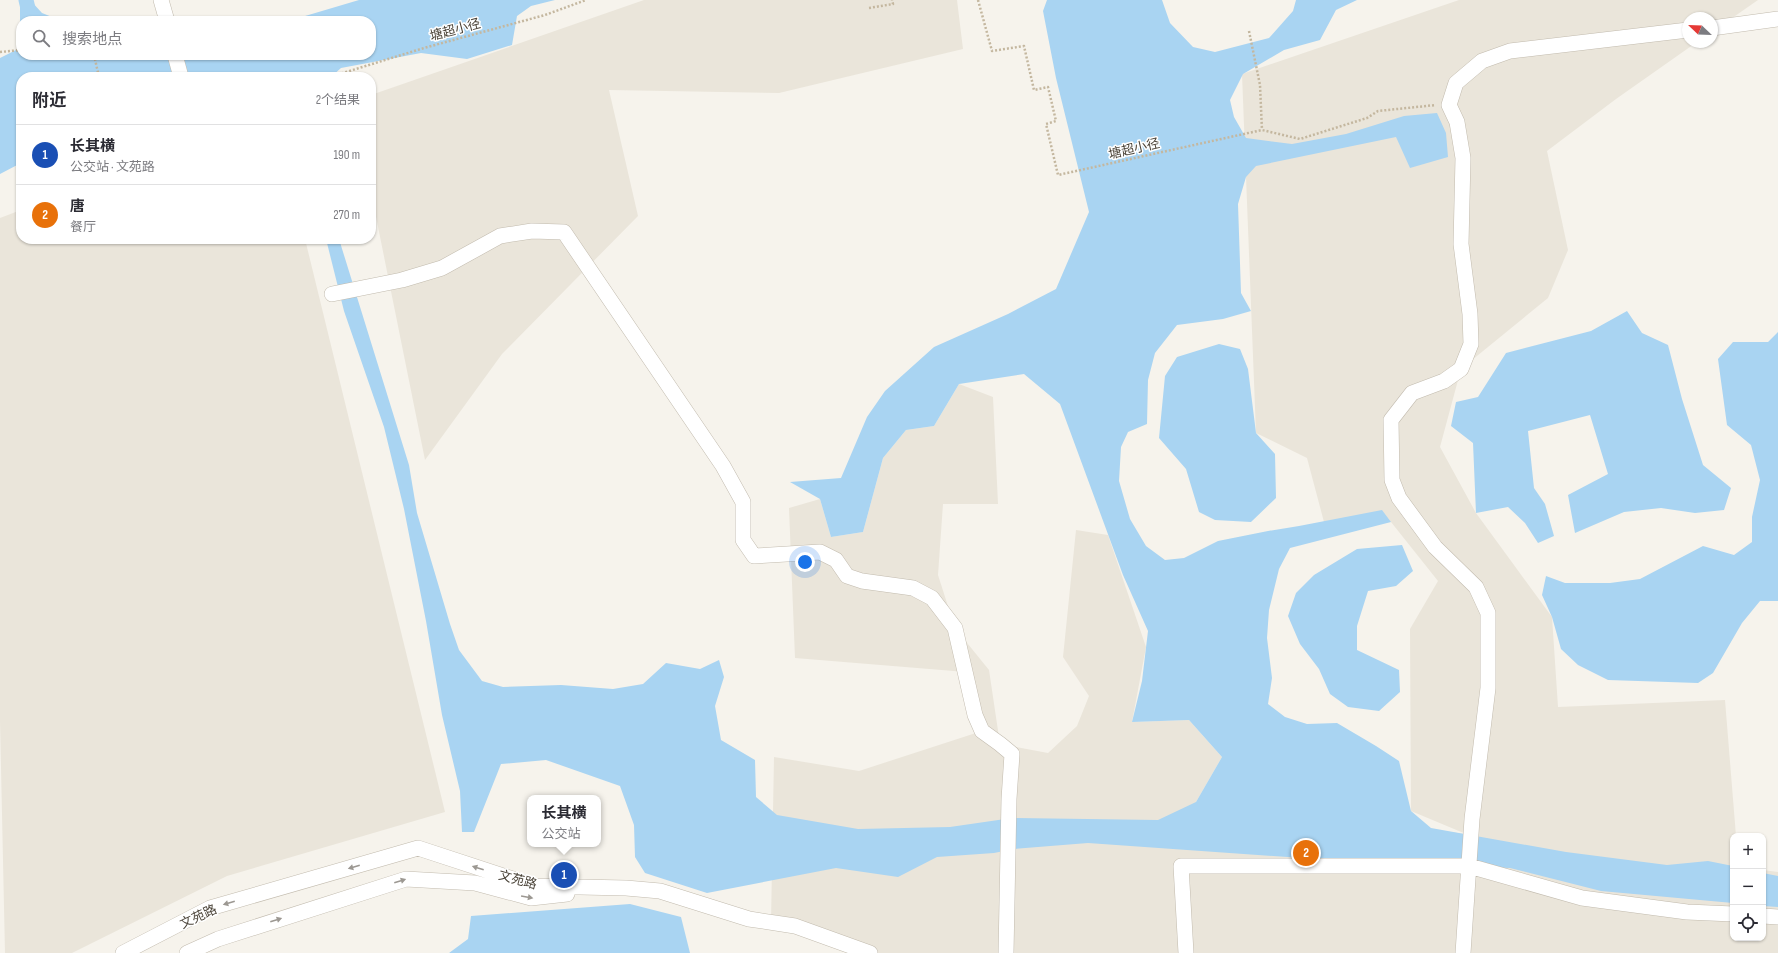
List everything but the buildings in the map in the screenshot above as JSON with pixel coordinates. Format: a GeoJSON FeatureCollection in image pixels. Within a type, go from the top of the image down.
{"type":"FeatureCollection","features":[{"type":"Feature","properties":{"kind":"street"},"geometry":{"type":"LineString","coordinates":[[161,0],[166,16]]}},
{"type":"Feature","properties":{"kind":"street"},"geometry":{"type":"LineString","coordinates":[[1718,27],[1778,19]]}},
{"type":"Feature","properties":{"kind":"street"},"geometry":{"type":"LineString","coordinates":[[1463,953],[1472,819],[1488,688],[1488,613],[1476,587],[1435,547],[1399,498],[1392,480],[1390,420],[1412,394],[1444,381],[1461,369],[1472,344],[1470,314],[1461,244],[1463,158],[1457,122],[1449,105],[1456,83],[1482,61],[1510,51],[1682,31]]}},
{"type":"Feature","properties":{"kind":"street"},"geometry":{"type":"LineString","coordinates":[[176,60],[180,72]]}},
{"type":"Feature","properties":{"kind":"street"},"geometry":{"type":"LineString","coordinates":[[332,294],[402,280],[442,268],[500,236],[532,231],[564,232],[723,466],[743,502],[743,540],[754,556],[820,552],[836,560],[847,576],[862,581],[913,588],[932,598],[955,628],[975,715],[982,731],[1012,754],[1009,799],[1006,953]]}},
{"type":"Feature","properties":{"kind":"street","name":"文苑路"},"geometry":{"type":"LineString","coordinates":[[123,953],[210,908],[418,848],[534,886],[626,888]]}},
{"type":"Feature","properties":{"kind":"street"},"geometry":{"type":"LineString","coordinates":[[1186,953],[1181,866],[1469,867],[1582,898],[1687,912],[1730,914]]}},
{"type":"Feature","properties":{"kind":"street","name":"文苑路"},"geometry":{"type":"LineString","coordinates":[[187,953],[218,939],[406,879],[475,883],[531,898],[626,888]]}},
{"type":"Feature","properties":{"kind":"street"},"geometry":{"type":"LineString","coordinates":[[626,888],[660,891],[749,919],[795,926],[870,953]]}},
{"type":"Feature","properties":{"kind":"street"},"geometry":{"type":"LineString","coordinates":[[1766,916],[1778,917]]}},
{"type":"Feature","properties":{"kind":"path","name":"塘超小径"},"geometry":{"type":"LineString","coordinates":[[346,72],[424,48],[545,15],[586,0]]}},
{"type":"Feature","properties":{"kind":"path"},"geometry":{"type":"LineString","coordinates":[[869,8],[893,4],[892,0]]}},
{"type":"Feature","properties":{"kind":"path","name":"塘超小径"},"geometry":{"type":"LineString","coordinates":[[978,0],[992,51],[1024,46],[1034,90],[1048,87],[1056,121],[1046,124],[1058,175],[1262,130],[1300,139],[1367,118],[1378,111],[1421,106],[1449,105]]}},
{"type":"Feature","properties":{"kind":"path"},"geometry":{"type":"LineString","coordinates":[[1249,31],[1260,86],[1262,130]]}},
{"type":"Feature","properties":{"kind":"path"},"geometry":{"type":"LineString","coordinates":[[0,52],[16,50]]}},
{"type":"Feature","properties":{"kind":"path"},"geometry":{"type":"LineString","coordinates":[[95,60],[98,72]]}},
{"type":"Feature","properties":{"kind":"shaded area"},"geometry":{"type":"Polygon","coordinates":[[[644,0],[957,0],[963,49],[779,93],[609,90],[638,216],[502,354],[425,460],[376,217],[376,93],[644,0]]]}},
{"type":"Feature","properties":{"kind":"shaded area"},"geometry":{"type":"Polygon","coordinates":[[[1459,0],[1758,0],[1718,28],[1718,12],[1682,12],[1682,48],[1688,48],[1616,99],[1547,151],[1568,250],[1548,298],[1461,369],[1440,447],[1476,513],[1552,617],[1558,707],[1725,700],[1736,833],[1730,833],[1730,941],[1766,941],[1766,870],[1778,872],[1778,953],[863,953],[771,922],[774,757],[859,771],[982,731],[966,672],[795,658],[789,508],[820,499],[831,537],[863,532],[883,458],[906,430],[934,426],[959,384],[993,397],[998,504],[943,504],[938,575],[955,628],[989,670],[1000,744],[1048,753],[1077,726],[1089,696],[1063,657],[1076,530],[1108,535],[1146,647],[1132,722],[1189,720],[1222,757],[1196,802],[1466,834],[1411,811],[1410,629],[1438,581],[1391,522],[1324,522],[1307,458],[1256,433],[1242,74],[1459,0]]]}},
{"type":"Feature","properties":{"kind":"shaded area"},"geometry":{"type":"Polygon","coordinates":[[[16,212],[16,244],[306,244],[445,812],[227,876],[72,953],[5,953],[0,721],[0,218],[16,212]]]}},
{"type":"Feature","properties":{"kind":"water"},"geometry":{"type":"Polygon","coordinates":[[[359,0],[555,0],[531,6],[517,16],[512,45],[467,59],[421,53],[341,68],[337,72],[16,72],[16,166],[0,174],[0,58],[16,50],[16,60],[376,60],[376,16],[305,16],[359,0]]]}},
{"type":"Feature","properties":{"kind":"water"},"geometry":{"type":"Polygon","coordinates":[[[1047,0],[1162,0],[1170,23],[1193,47],[1215,52],[1269,38],[1293,11],[1296,0],[1357,0],[1336,10],[1320,40],[1284,50],[1243,74],[1230,100],[1234,117],[1246,138],[1292,144],[1346,134],[1404,116],[1437,113],[1446,133],[1448,157],[1410,168],[1396,137],[1256,166],[1246,177],[1238,204],[1241,293],[1251,311],[1223,319],[1177,325],[1155,353],[1148,380],[1147,424],[1128,432],[1121,447],[1119,481],[1130,519],[1146,546],[1165,560],[1184,558],[1218,541],[1382,510],[1391,522],[1290,548],[1279,569],[1269,610],[1267,638],[1272,678],[1268,704],[1285,717],[1307,724],[1337,723],[1399,761],[1411,811],[1431,828],[1566,852],[1667,865],[1708,861],[1730,865],[1730,903],[1601,891],[1510,868],[1387,864],[1088,843],[1014,849],[994,853],[937,857],[898,877],[836,868],[707,893],[645,873],[635,857],[634,825],[620,786],[546,760],[501,764],[474,832],[462,832],[460,791],[442,715],[426,621],[404,509],[384,427],[344,311],[327,244],[341,244],[409,465],[417,513],[450,624],[459,650],[482,681],[503,687],[561,685],[613,689],[643,684],[666,663],[700,669],[719,660],[724,677],[715,706],[721,740],[755,760],[756,797],[777,815],[858,829],[950,827],[1012,818],[1158,820],[1196,802],[1222,757],[1189,720],[1132,722],[1142,681],[1148,631],[1123,575],[1060,404],[1024,374],[959,384],[934,426],[906,430],[883,458],[863,532],[831,537],[820,499],[790,482],[841,478],[867,417],[885,391],[934,347],[1008,314],[1056,289],[1089,212],[1056,78],[1043,11],[1047,0]]]}},
{"type":"Feature","properties":{"kind":"water"},"geometry":{"type":"Polygon","coordinates":[[[31,1],[42,13],[50,16],[20,16],[20,7],[31,1]]]}},
{"type":"Feature","properties":{"kind":"water"},"geometry":{"type":"Polygon","coordinates":[[[1627,311],[1642,333],[1668,345],[1682,399],[1703,465],[1731,488],[1724,510],[1695,513],[1661,508],[1624,512],[1575,533],[1568,495],[1608,474],[1590,415],[1528,431],[1534,488],[1545,504],[1554,536],[1538,543],[1525,523],[1508,507],[1476,513],[1473,443],[1451,426],[1456,402],[1478,397],[1506,353],[1591,331],[1627,311]]]}},
{"type":"Feature","properties":{"kind":"water"},"geometry":{"type":"Polygon","coordinates":[[[1778,332],[1778,601],[1760,601],[1742,623],[1713,673],[1698,683],[1608,680],[1578,665],[1561,649],[1552,617],[1542,595],[1546,576],[1565,583],[1610,583],[1640,579],[1703,546],[1734,555],[1752,542],[1752,517],[1760,480],[1751,445],[1727,425],[1718,359],[1733,342],[1768,342],[1778,332]]]}},
{"type":"Feature","properties":{"kind":"water"},"geometry":{"type":"Polygon","coordinates":[[[1219,344],[1240,349],[1248,369],[1256,433],[1275,454],[1276,498],[1251,522],[1215,520],[1199,512],[1186,469],[1159,438],[1165,376],[1177,357],[1219,344]]]}},
{"type":"Feature","properties":{"kind":"water"},"geometry":{"type":"Polygon","coordinates":[[[1402,545],[1413,571],[1396,586],[1368,591],[1357,626],[1357,650],[1399,670],[1400,692],[1379,711],[1348,707],[1330,694],[1319,669],[1300,644],[1288,616],[1296,593],[1314,575],[1357,549],[1402,545]]]}},
{"type":"Feature","properties":{"kind":"water"},"geometry":{"type":"Polygon","coordinates":[[[1766,874],[1778,876],[1778,907],[1766,906],[1766,874]]]}},
{"type":"Feature","properties":{"kind":"water"},"geometry":{"type":"Polygon","coordinates":[[[630,904],[681,917],[690,953],[449,953],[468,939],[471,916],[630,904]]]}},
{"type":"Feature","properties":{"kind":"waterway"},"geometry":{"type":"LineString","coordinates":[[26,0],[30,16]]}},
{"type":"Feature","properties":{"kind":"place","name":"唐"},"geometry":{"type":"Point","coordinates":[1306,853]}},
{"type":"Feature","properties":{"kind":"place","name":"长其横"},"geometry":{"type":"Point","coordinates":[564,875]}}]}
